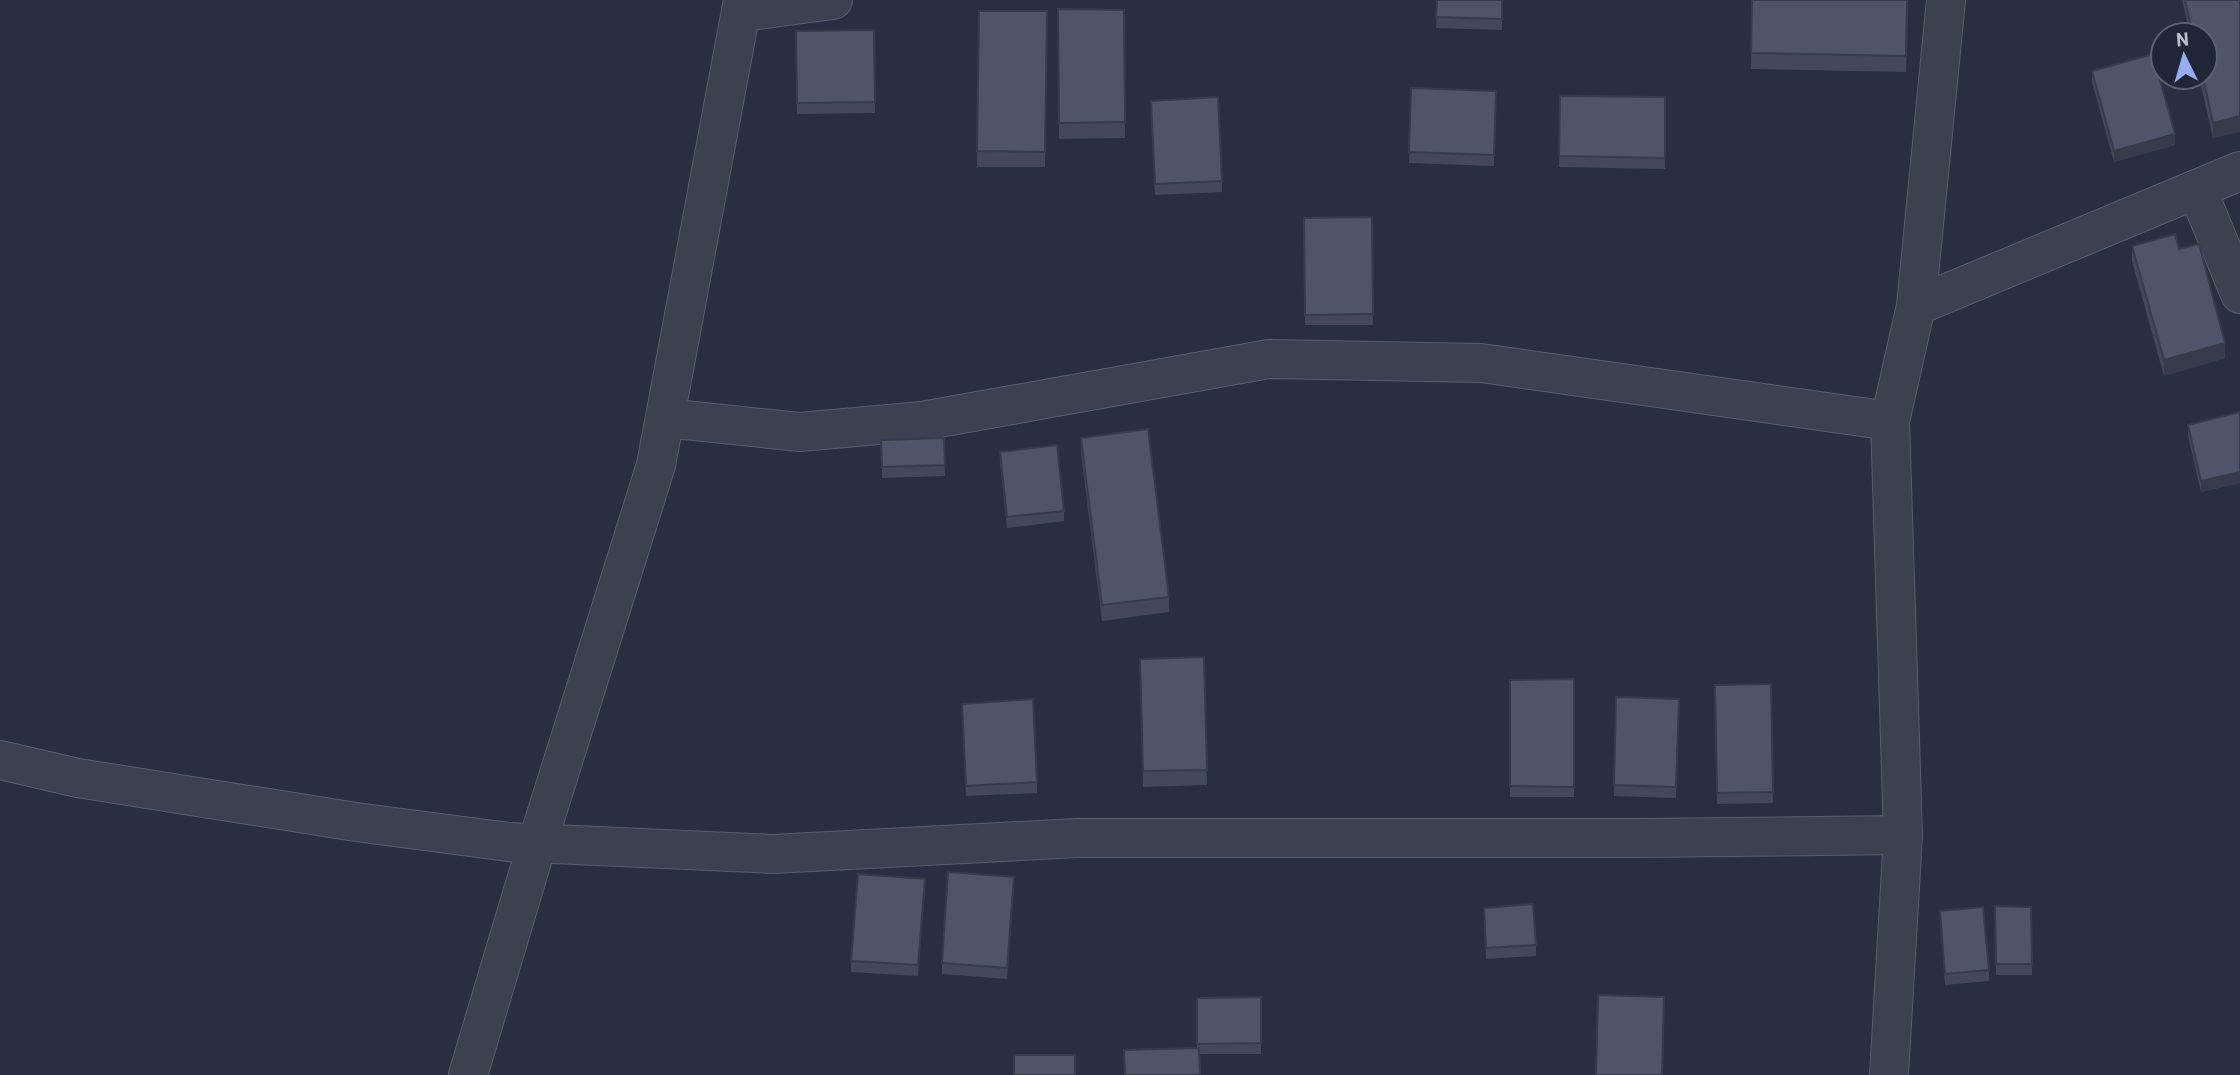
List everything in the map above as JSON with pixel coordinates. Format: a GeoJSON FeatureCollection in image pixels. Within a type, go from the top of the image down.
{"type":"FeatureCollection","features":[{"type":"Feature","properties":{"kind":"street"},"geometry":{"type":"LineString","coordinates":[[468,1075],[656,465],[742,6],[834,0]]}},
{"type":"Feature","properties":{"kind":"street"},"geometry":{"type":"LineString","coordinates":[[1889,1075],[1903,835],[1890,421],[1916,306],[1946,0]]}},
{"type":"Feature","properties":{"kind":"street"},"geometry":{"type":"LineString","coordinates":[[1916,306],[2240,171]]}},
{"type":"Feature","properties":{"kind":"street"},"geometry":{"type":"LineString","coordinates":[[2197,189],[2240,294]]}},
{"type":"Feature","properties":{"kind":"street"},"geometry":{"type":"LineString","coordinates":[[665,418],[800,432],[922,421],[1269,359],[1481,363],[1890,421]]}},
{"type":"Feature","properties":{"kind":"street"},"geometry":{"type":"LineString","coordinates":[[0,760],[78,778],[356,822],[508,842],[773,854],[1077,838],[1903,835]]}},
{"type":"Feature","properties":{"kind":"building"},"geometry":{"type":"Polygon","coordinates":[[[1437,0],[1502,0],[1502,19],[1436,17],[1437,0]]]}},
{"type":"Feature","properties":{"kind":"building"},"geometry":{"type":"Polygon","coordinates":[[[1752,0],[1907,0],[1906,56],[1751,53],[1752,0]]]}},
{"type":"Feature","properties":{"kind":"building"},"geometry":{"type":"Polygon","coordinates":[[[2185,0],[2240,0],[2240,116],[2213,123],[2206,91],[2219,91],[2219,21],[2190,21],[2185,0]]]}},
{"type":"Feature","properties":{"kind":"building"},"geometry":{"type":"Polygon","coordinates":[[[1058,9],[1124,10],[1125,122],[1059,123],[1058,9]]]}},
{"type":"Feature","properties":{"kind":"building"},"geometry":{"type":"Polygon","coordinates":[[[979,11],[1047,11],[1045,152],[977,151],[979,11]]]}},
{"type":"Feature","properties":{"kind":"building"},"geometry":{"type":"Polygon","coordinates":[[[874,30],[875,102],[797,103],[796,31],[874,30]]]}},
{"type":"Feature","properties":{"kind":"building"},"geometry":{"type":"Polygon","coordinates":[[[2149,55],[2149,91],[2163,91],[2175,134],[2114,151],[2092,71],[2149,55]]]}},
{"type":"Feature","properties":{"kind":"building"},"geometry":{"type":"Polygon","coordinates":[[[1411,88],[1496,91],[1494,155],[1409,152],[1411,88]]]}},
{"type":"Feature","properties":{"kind":"building"},"geometry":{"type":"Polygon","coordinates":[[[1560,96],[1665,97],[1665,158],[1559,156],[1560,96]]]}},
{"type":"Feature","properties":{"kind":"building"},"geometry":{"type":"Polygon","coordinates":[[[1218,97],[1222,181],[1155,184],[1151,101],[1218,97]]]}},
{"type":"Feature","properties":{"kind":"building"},"geometry":{"type":"Polygon","coordinates":[[[1372,217],[1373,314],[1305,315],[1304,218],[1372,217]]]}},
{"type":"Feature","properties":{"kind":"building"},"geometry":{"type":"Polygon","coordinates":[[[2175,234],[2179,249],[2199,244],[2225,343],[2164,360],[2132,246],[2175,234]]]}},
{"type":"Feature","properties":{"kind":"building"},"geometry":{"type":"Polygon","coordinates":[[[2240,412],[2240,472],[2201,481],[2188,425],[2240,412]]]}},
{"type":"Feature","properties":{"kind":"building"},"geometry":{"type":"Polygon","coordinates":[[[1148,429],[1169,597],[1102,605],[1081,438],[1148,429]]]}},
{"type":"Feature","properties":{"kind":"building"},"geometry":{"type":"Polygon","coordinates":[[[944,438],[945,465],[882,467],[881,440],[944,438]]]}},
{"type":"Feature","properties":{"kind":"building"},"geometry":{"type":"Polygon","coordinates":[[[1057,445],[1064,511],[1007,517],[1000,452],[1057,445]]]}},
{"type":"Feature","properties":{"kind":"building"},"geometry":{"type":"Polygon","coordinates":[[[1204,657],[1207,770],[1143,771],[1140,659],[1204,657]]]}},
{"type":"Feature","properties":{"kind":"building"},"geometry":{"type":"Polygon","coordinates":[[[1574,679],[1574,787],[1510,786],[1510,680],[1574,679]]]}},
{"type":"Feature","properties":{"kind":"building"},"geometry":{"type":"Polygon","coordinates":[[[1771,684],[1773,792],[1717,793],[1715,685],[1771,684]]]}},
{"type":"Feature","properties":{"kind":"building"},"geometry":{"type":"Polygon","coordinates":[[[1616,697],[1679,699],[1676,787],[1614,785],[1616,697]]]}},
{"type":"Feature","properties":{"kind":"building"},"geometry":{"type":"Polygon","coordinates":[[[1033,699],[1037,782],[966,786],[962,704],[1033,699]]]}},
{"type":"Feature","properties":{"kind":"building"},"geometry":{"type":"Polygon","coordinates":[[[948,872],[1014,877],[1007,968],[942,963],[948,872]]]}},
{"type":"Feature","properties":{"kind":"building"},"geometry":{"type":"Polygon","coordinates":[[[858,874],[925,879],[918,965],[851,961],[858,874]]]}},
{"type":"Feature","properties":{"kind":"building"},"geometry":{"type":"Polygon","coordinates":[[[1533,904],[1536,945],[1486,948],[1484,908],[1533,904]]]}},
{"type":"Feature","properties":{"kind":"building"},"geometry":{"type":"Polygon","coordinates":[[[1995,906],[2031,907],[2032,964],[1996,964],[1995,906]]]}},
{"type":"Feature","properties":{"kind":"building"},"geometry":{"type":"Polygon","coordinates":[[[1983,907],[1989,970],[1945,974],[1940,911],[1983,907]]]}},
{"type":"Feature","properties":{"kind":"building"},"geometry":{"type":"Polygon","coordinates":[[[1598,995],[1664,997],[1662,1075],[1596,1075],[1598,995]]]}},
{"type":"Feature","properties":{"kind":"building"},"geometry":{"type":"Polygon","coordinates":[[[1261,997],[1261,1043],[1197,1044],[1197,998],[1261,997]]]}},
{"type":"Feature","properties":{"kind":"building"},"geometry":{"type":"Polygon","coordinates":[[[1199,1048],[1200,1075],[1125,1075],[1124,1050],[1199,1048]]]}},
{"type":"Feature","properties":{"kind":"building"},"geometry":{"type":"Polygon","coordinates":[[[1014,1055],[1075,1055],[1075,1075],[1014,1075],[1014,1055]]]}}]}
